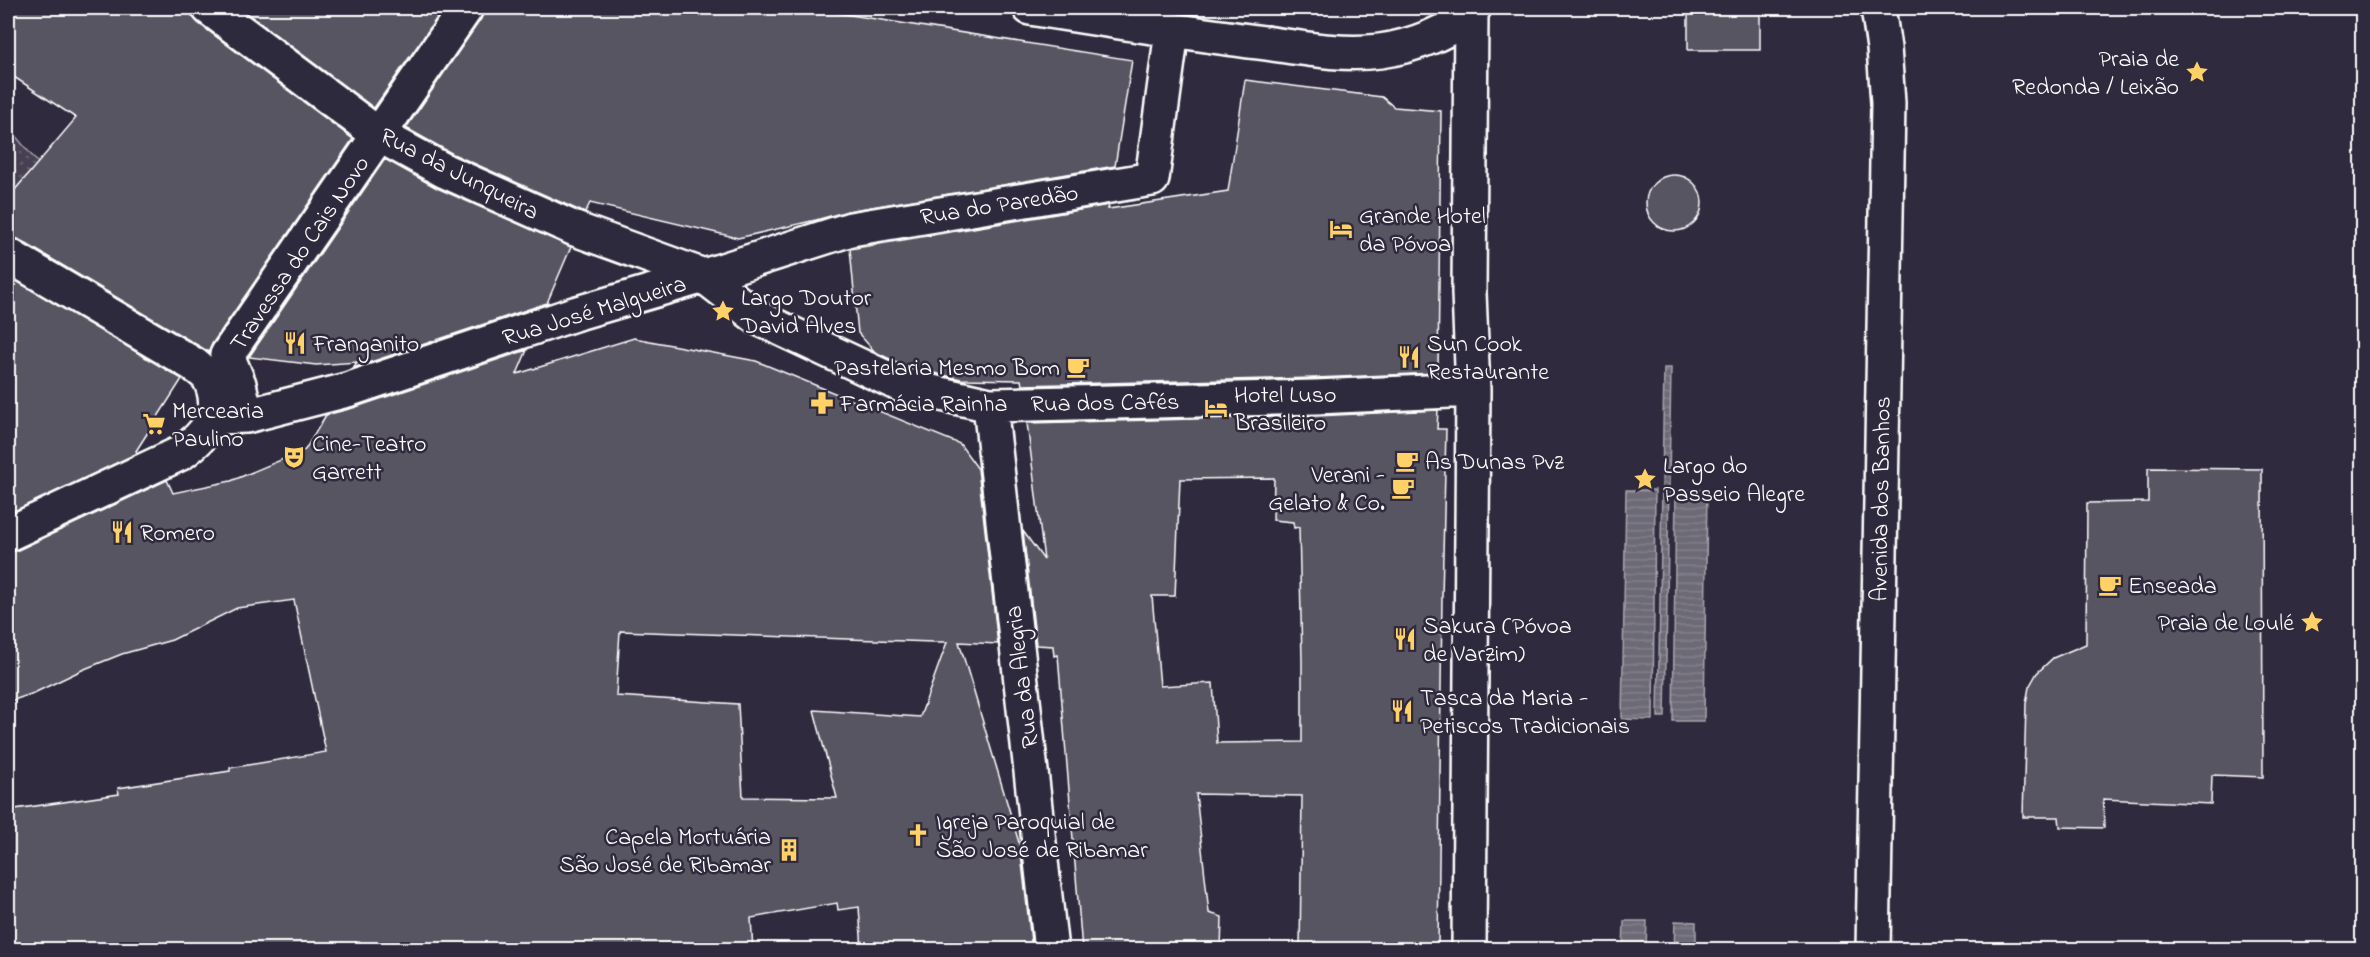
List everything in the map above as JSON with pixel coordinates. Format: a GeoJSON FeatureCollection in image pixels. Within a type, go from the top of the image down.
{"type":"FeatureCollection","features":[{"type":"Feature","properties":{"kind":"street","name":"Rua da Junqueira"},"geometry":{"type":"LineString","coordinates":[[209,8],[379,135],[445,171],[575,229],[704,276]]}},
{"type":"Feature","properties":{"kind":"street","name":"Travessa do Cais Novo"},"geometry":{"type":"LineString","coordinates":[[246,416],[239,384],[227,355],[466,8]]}},
{"type":"Feature","properties":{"kind":"street"},"geometry":{"type":"LineString","coordinates":[[1030,8],[1172,30],[1340,52],[1380,51],[1418,42],[1445,30],[1472,9]]}},
{"type":"Feature","properties":{"kind":"street","name":"Avenida dos Banhos"},"geometry":{"type":"LineString","coordinates":[[1873,950],[1888,103],[1878,8]]}},
{"type":"Feature","properties":{"kind":"street","name":"Avenida dos Banhos"},"geometry":{"type":"LineString","coordinates":[[1884,48],[1889,8]]}},
{"type":"Feature","properties":{"kind":"street"},"geometry":{"type":"LineString","coordinates":[[1469,950],[1473,390],[1469,293],[1472,9]]}},
{"type":"Feature","properties":{"kind":"street","name":"Rua do Paredão"},"geometry":{"type":"LineString","coordinates":[[704,276],[851,229],[1152,179],[1172,30]]}},
{"type":"Feature","properties":{"kind":"street"},"geometry":{"type":"LineString","coordinates":[[8,255],[193,364],[210,379],[215,401],[214,417],[210,428],[199,440],[181,453],[8,534]]}},
{"type":"Feature","properties":{"kind":"street","name":"Rua José Malgueira"},"geometry":{"type":"LineString","coordinates":[[214,417],[246,416],[347,390],[574,314],[704,276],[759,318],[901,385],[990,405]]}},
{"type":"Feature","properties":{"kind":"street","name":"Rua dos Cafés"},"geometry":{"type":"LineString","coordinates":[[990,405],[1316,397],[1473,390]]}},
{"type":"Feature","properties":{"kind":"street","name":"Rua da Alegria"},"geometry":{"type":"LineString","coordinates":[[990,405],[1051,950]]}},
{"type":"Feature","properties":{"kind":"shaded area"},"geometry":{"type":"Polygon","coordinates":[[[14,134],[38,163],[8,198],[8,135],[14,134]]]}},
{"type":"Feature","properties":{"kind":"shaded area"},"geometry":{"type":"Polygon","coordinates":[[[1664,368],[1671,368],[1665,717],[1658,717],[1664,368]]]}},
{"type":"Feature","properties":{"kind":"shaded area"},"geometry":{"type":"Polygon","coordinates":[[[1626,490],[1655,490],[1653,720],[1622,719],[1626,490]]]}},
{"type":"Feature","properties":{"kind":"shaded area"},"geometry":{"type":"Polygon","coordinates":[[[1676,490],[1707,490],[1704,721],[1673,721],[1676,490]]]}},
{"type":"Feature","properties":{"kind":"shaded area"},"geometry":{"type":"Polygon","coordinates":[[[1624,921],[1647,921],[1646,949],[1623,949],[1624,921]]]}},
{"type":"Feature","properties":{"kind":"shaded area"},"geometry":{"type":"Polygon","coordinates":[[[1675,921],[1696,922],[1696,949],[1674,949],[1675,921]]]}},
{"type":"Feature","properties":{"kind":"building"},"geometry":{"type":"Polygon","coordinates":[[[8,8],[191,8],[192,16],[198,23],[353,139],[212,344],[209,352],[18,239],[8,236],[8,198],[76,118],[8,73],[8,8]]]}},
{"type":"Feature","properties":{"kind":"building"},"geometry":{"type":"Polygon","coordinates":[[[240,8],[444,8],[374,108],[240,8]]]}},
{"type":"Feature","properties":{"kind":"building"},"geometry":{"type":"Polygon","coordinates":[[[484,8],[712,8],[819,14],[826,11],[1132,60],[1115,166],[848,211],[738,238],[590,203],[585,213],[453,154],[406,128],[481,19],[484,8]]]}},
{"type":"Feature","properties":{"kind":"building"},"geometry":{"type":"Polygon","coordinates":[[[1688,8],[1760,8],[1760,50],[1688,50],[1688,8]]]}},
{"type":"Feature","properties":{"kind":"building"},"geometry":{"type":"Polygon","coordinates":[[[1245,80],[1382,97],[1394,107],[1441,111],[1438,373],[1022,385],[1021,380],[961,379],[907,367],[875,352],[858,333],[850,249],[1109,205],[1108,209],[1228,191],[1245,80]]]}},
{"type":"Feature","properties":{"kind":"building"},"geometry":{"type":"Polygon","coordinates":[[[385,159],[437,188],[571,247],[547,303],[353,368],[357,362],[316,365],[249,357],[385,159]]]}},
{"type":"Feature","properties":{"kind":"building"},"geometry":{"type":"Polygon","coordinates":[[[1674,175],[1685,177],[1694,183],[1700,192],[1702,203],[1700,214],[1694,223],[1685,229],[1674,231],[1663,229],[1654,223],[1648,214],[1646,203],[1648,192],[1654,183],[1663,177],[1674,175]]]}},
{"type":"Feature","properties":{"kind":"building"},"geometry":{"type":"Polygon","coordinates":[[[8,276],[182,379],[136,451],[138,453],[8,514],[8,276]]]}},
{"type":"Feature","properties":{"kind":"building"},"geometry":{"type":"Polygon","coordinates":[[[634,338],[756,361],[960,444],[978,469],[998,644],[959,642],[1020,846],[1032,950],[862,950],[859,907],[838,910],[837,903],[751,918],[753,950],[8,950],[8,810],[119,794],[118,788],[230,771],[230,768],[326,752],[294,600],[237,608],[172,640],[122,654],[8,702],[8,553],[167,480],[173,493],[231,481],[305,450],[326,415],[527,350],[517,374],[634,338]],[[620,631],[616,696],[738,704],[743,797],[837,798],[814,710],[920,717],[947,642],[620,631]]]}},
{"type":"Feature","properties":{"kind":"building"},"geometry":{"type":"Polygon","coordinates":[[[1438,410],[1437,429],[1446,429],[1438,950],[1300,950],[1302,796],[1196,794],[1209,913],[1222,917],[1221,950],[1082,950],[1058,655],[1054,656],[1053,646],[1036,645],[1023,531],[1044,560],[1027,423],[1316,416],[1438,410]],[[1274,478],[1180,479],[1175,596],[1152,596],[1160,686],[1213,683],[1217,743],[1302,742],[1299,527],[1294,528],[1293,522],[1273,520],[1274,478]]]}},
{"type":"Feature","properties":{"kind":"building"},"geometry":{"type":"Polygon","coordinates":[[[2148,468],[2262,469],[2263,777],[2212,775],[2211,804],[2103,799],[2104,828],[2060,827],[2059,817],[2023,817],[2026,703],[2029,687],[2037,673],[2053,658],[2086,644],[2087,503],[2148,502],[2148,468]]]}},
{"type":"Feature","properties":{"kind":"place","name":"Praia de Redonda / Leixão"},"geometry":{"type":"Point","coordinates":[2197,72]}},
{"type":"Feature","properties":{"kind":"place","name":"Grande Hotel da Póvoa"},"geometry":{"type":"Point","coordinates":[1341,229]}},
{"type":"Feature","properties":{"kind":"place","name":"Largo Doutor David Alves"},"geometry":{"type":"Point","coordinates":[723,311]}},
{"type":"Feature","properties":{"kind":"place","name":"Franganito"},"geometry":{"type":"Point","coordinates":[295,343]}},
{"type":"Feature","properties":{"kind":"place","name":"Sun Cook Restaurante"},"geometry":{"type":"Point","coordinates":[1409,357]}},
{"type":"Feature","properties":{"kind":"place","name":"Pastelaria Mesmo Bom"},"geometry":{"type":"Point","coordinates":[1078,367]}},
{"type":"Feature","properties":{"kind":"place","name":"Farmácia Rainha"},"geometry":{"type":"Point","coordinates":[822,403]}},
{"type":"Feature","properties":{"kind":"place","name":"Hotel Luso Brasileiro"},"geometry":{"type":"Point","coordinates":[1216,408]}},
{"type":"Feature","properties":{"kind":"place","name":"Mercearia Paulino"},"geometry":{"type":"Point","coordinates":[154,424]}},
{"type":"Feature","properties":{"kind":"place","name":"Cine-Teatro Garrett"},"geometry":{"type":"Point","coordinates":[294,457]}},
{"type":"Feature","properties":{"kind":"place","name":"As Dunas Pvz"},"geometry":{"type":"Point","coordinates":[1407,461]}},
{"type":"Feature","properties":{"kind":"place","name":"Largo do Passeio Alegre"},"geometry":{"type":"Point","coordinates":[1645,479]}},
{"type":"Feature","properties":{"kind":"place","name":"Verani - Gelato & Co."},"geometry":{"type":"Point","coordinates":[1403,488]}},
{"type":"Feature","properties":{"kind":"place","name":"Romero"},"geometry":{"type":"Point","coordinates":[122,532]}},
{"type":"Feature","properties":{"kind":"place","name":"Enseada"},"geometry":{"type":"Point","coordinates":[2110,585]}},
{"type":"Feature","properties":{"kind":"place","name":"Praia de Loulé"},"geometry":{"type":"Point","coordinates":[2312,622]}},
{"type":"Feature","properties":{"kind":"place","name":"Sakura (Póvoa de Varzim)"},"geometry":{"type":"Point","coordinates":[1405,639]}},
{"type":"Feature","properties":{"kind":"place","name":"Tasca da Maria - Petiscos Tradicionais"},"geometry":{"type":"Point","coordinates":[1402,711]}},
{"type":"Feature","properties":{"kind":"place","name":"Igreja Paroquial de São José de Ribamar"},"geometry":{"type":"Point","coordinates":[918,835]}},
{"type":"Feature","properties":{"kind":"place","name":"Capela Mortuária São José de Ribamar"},"geometry":{"type":"Point","coordinates":[789,850]}}]}
